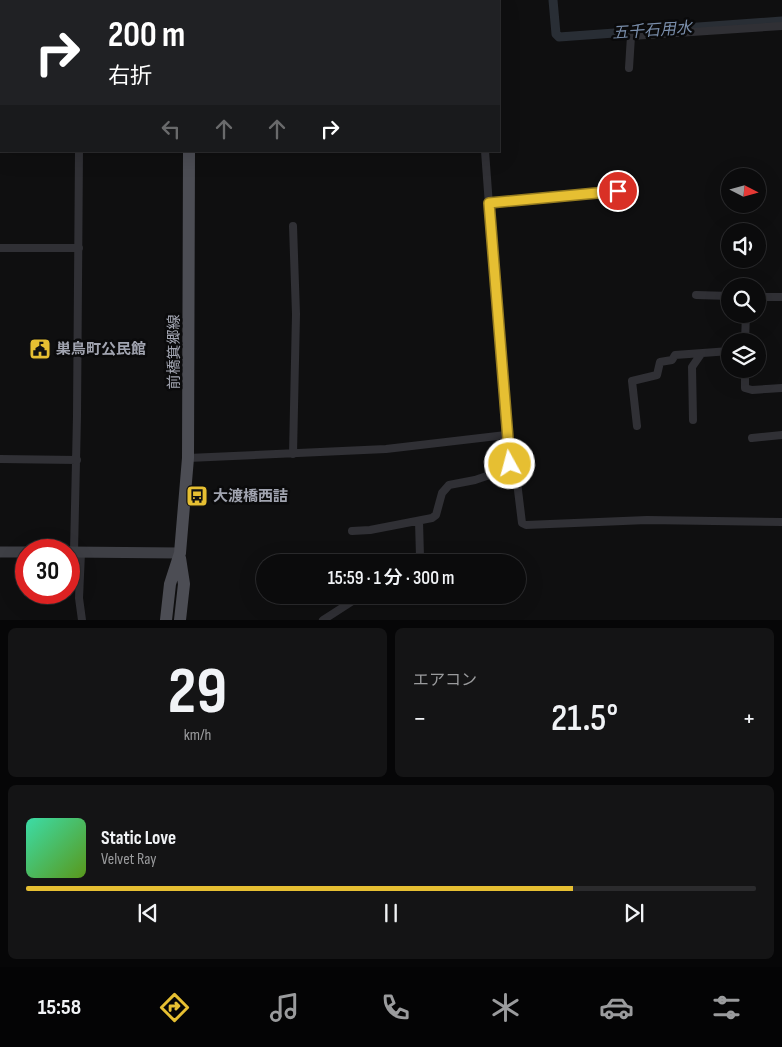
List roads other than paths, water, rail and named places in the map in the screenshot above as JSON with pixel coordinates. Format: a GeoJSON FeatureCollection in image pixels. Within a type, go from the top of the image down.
{"type":"FeatureCollection","features":[{"type":"Feature","properties":{"kind":"main road","name":"前橋箕郷線"},"geometry":{"type":"LineString","coordinates":[[180,620],[184,584],[180,553],[188,458],[190,152]]}},
{"type":"Feature","properties":{"kind":"main road"},"geometry":{"type":"LineString","coordinates":[[0,552],[15,552]]}},
{"type":"Feature","properties":{"kind":"main road"},"geometry":{"type":"LineString","coordinates":[[80,552],[180,553]]}},
{"type":"Feature","properties":{"kind":"main road","name":"前橋箕郷線"},"geometry":{"type":"LineString","coordinates":[[166,620],[170,584],[180,553]]}},
{"type":"Feature","properties":{"kind":"street"},"geometry":{"type":"LineString","coordinates":[[629,68],[631,36],[782,26]]}},
{"type":"Feature","properties":{"kind":"street"},"geometry":{"type":"LineString","coordinates":[[74,539],[77,460],[79,152]]}},
{"type":"Feature","properties":{"kind":"street"},"geometry":{"type":"LineString","coordinates":[[485,152],[506,435],[510,468],[517,482],[521,521],[526,525],[647,520],[782,522]]}},
{"type":"Feature","properties":{"kind":"street"},"geometry":{"type":"LineString","coordinates":[[489,203],[618,191]]}},
{"type":"Feature","properties":{"kind":"street"},"geometry":{"type":"LineString","coordinates":[[293,226],[296,314],[293,454]]}},
{"type":"Feature","properties":{"kind":"street"},"geometry":{"type":"LineString","coordinates":[[0,248],[79,248]]}},
{"type":"Feature","properties":{"kind":"street"},"geometry":{"type":"LineString","coordinates":[[696,295],[721,296]]}},
{"type":"Feature","properties":{"kind":"street"},"geometry":{"type":"LineString","coordinates":[[766,297],[782,297]]}},
{"type":"Feature","properties":{"kind":"street"},"geometry":{"type":"LineString","coordinates":[[637,426],[632,381],[657,375],[660,362],[672,360],[676,355],[721,353]]}},
{"type":"Feature","properties":{"kind":"street"},"geometry":{"type":"LineString","coordinates":[[693,420],[692,367],[701,354]]}},
{"type":"Feature","properties":{"kind":"street"},"geometry":{"type":"LineString","coordinates":[[745,378],[745,388],[782,388]]}},
{"type":"Feature","properties":{"kind":"street"},"geometry":{"type":"LineString","coordinates":[[188,458],[392,448],[506,435]]}},
{"type":"Feature","properties":{"kind":"street"},"geometry":{"type":"LineString","coordinates":[[752,438],[782,435]]}},
{"type":"Feature","properties":{"kind":"street"},"geometry":{"type":"LineString","coordinates":[[0,459],[77,460]]}},
{"type":"Feature","properties":{"kind":"street"},"geometry":{"type":"LineString","coordinates":[[352,530],[370,530],[432,518],[436,515],[442,493],[449,485],[475,480],[510,468]]}},
{"type":"Feature","properties":{"kind":"street"},"geometry":{"type":"LineString","coordinates":[[419,521],[420,554]]}},
{"type":"Feature","properties":{"kind":"street"},"geometry":{"type":"LineString","coordinates":[[80,604],[82,620]]}},
{"type":"Feature","properties":{"kind":"street"},"geometry":{"type":"LineString","coordinates":[[323,620],[348,604]]}},
{"type":"Feature","properties":{"kind":"waterway","name":"五千石用水"},"geometry":{"type":"LineString","coordinates":[[553,0],[556,34],[559,37],[782,21]]}},
{"type":"Feature","properties":{"kind":"place","name":"巣鳥町公民館"},"geometry":{"type":"Point","coordinates":[40,349]}},
{"type":"Feature","properties":{"kind":"place","name":"大渡橋西詰"},"geometry":{"type":"Point","coordinates":[197,496]}}]}
